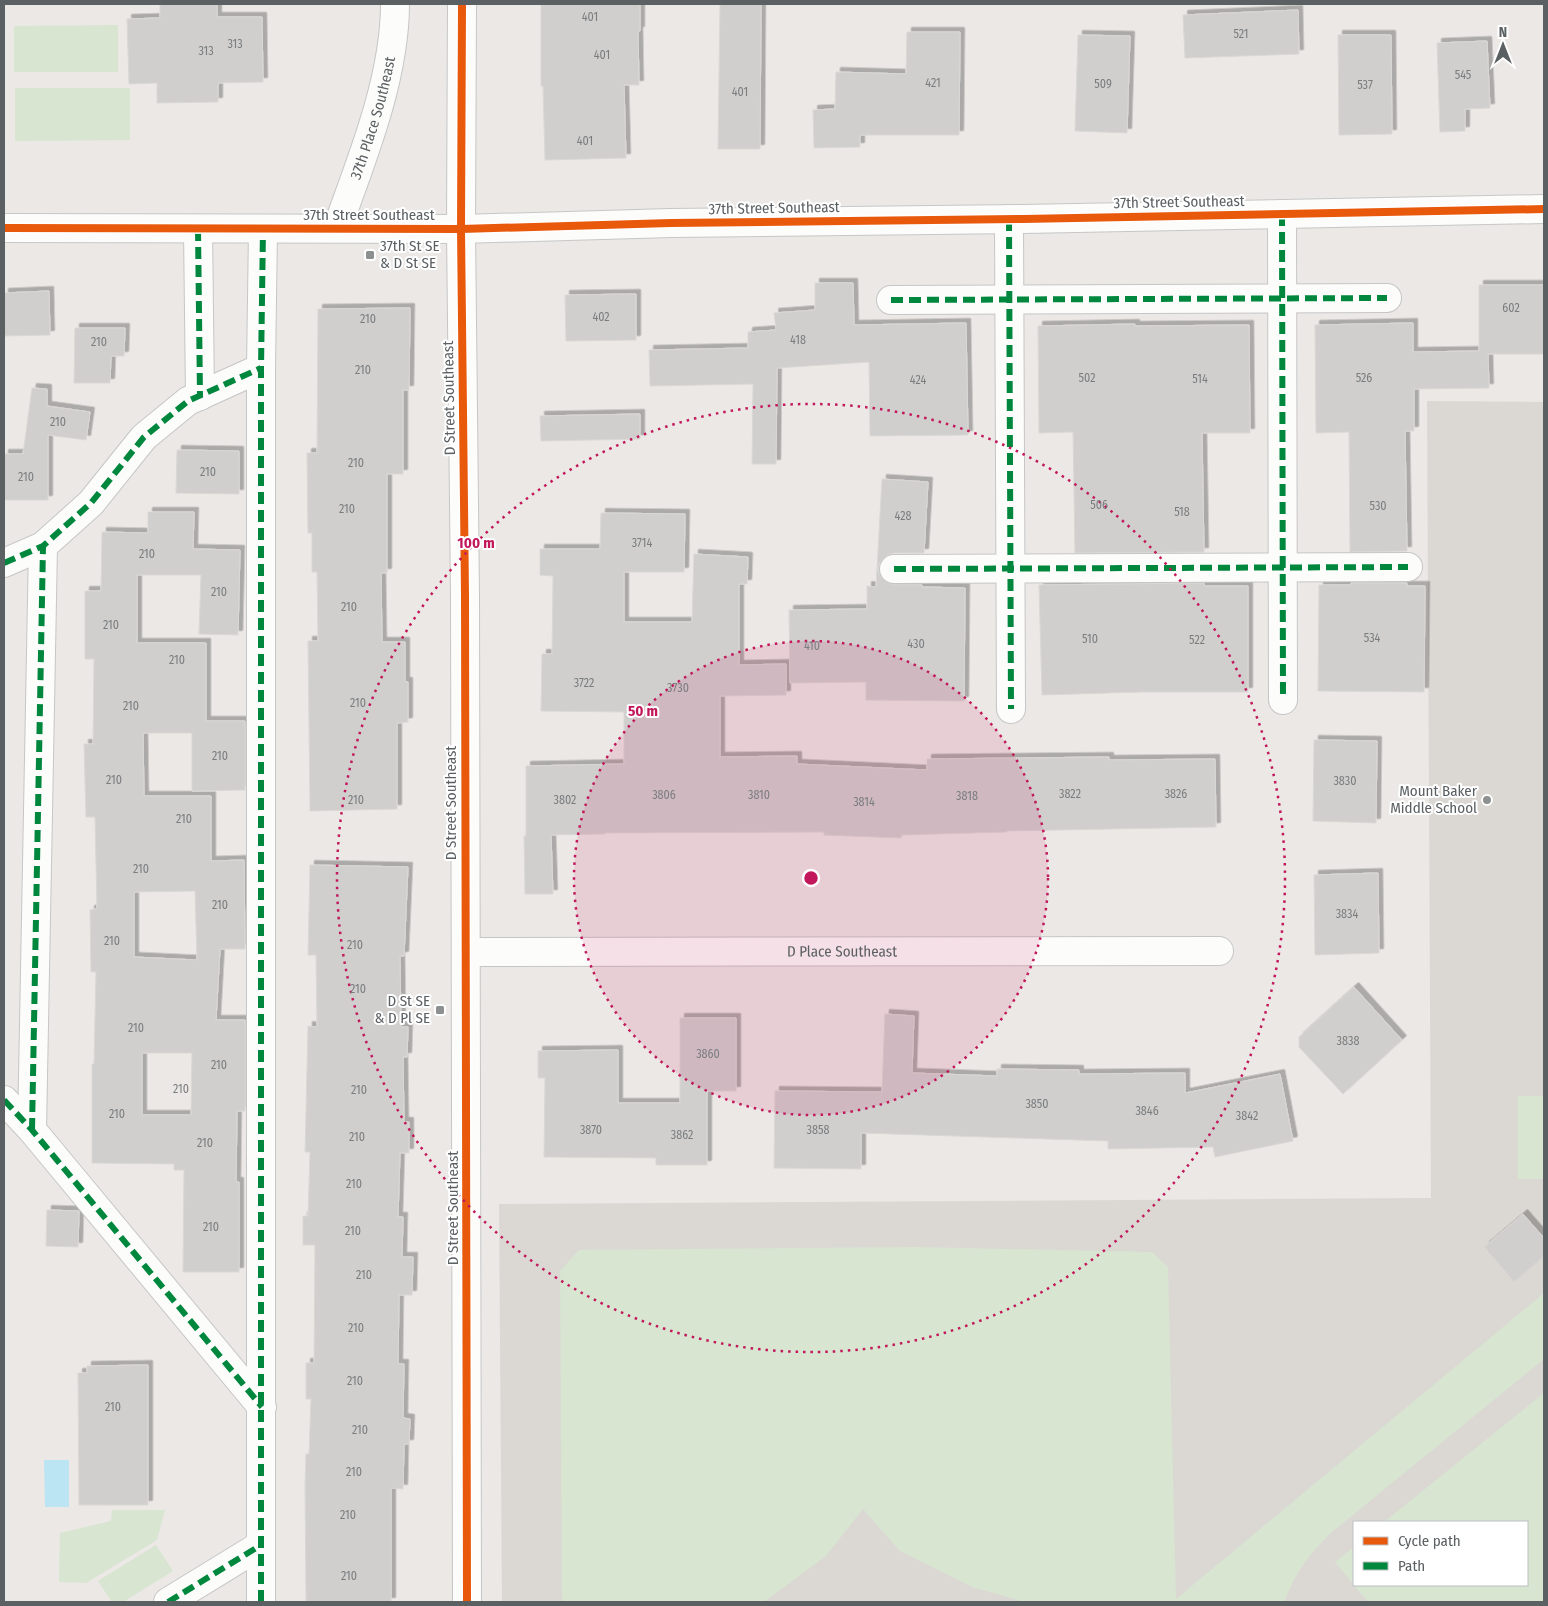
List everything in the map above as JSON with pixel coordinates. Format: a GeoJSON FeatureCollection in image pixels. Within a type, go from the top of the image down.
{"type":"FeatureCollection","features":[{"type":"Feature","properties":{"kind":"street","name":"37th Place Southeast"},"geometry":{"type":"LineString","coordinates":[[337,228],[364,152],[385,77],[392,46],[395,4]]}},
{"type":"Feature","properties":{"kind":"street","name":"D Street Southeast"},"geometry":{"type":"LineString","coordinates":[[462,4],[461,229],[465,595],[467,1602]]}},
{"type":"Feature","properties":{"kind":"street","name":"37th Street Southeast"},"geometry":{"type":"LineString","coordinates":[[4,228],[461,229],[671,223],[1009,219],[1544,208]]}},
{"type":"Feature","properties":{"kind":"street"},"geometry":{"type":"LineString","coordinates":[[1282,214],[1284,700]]}},
{"type":"Feature","properties":{"kind":"street"},"geometry":{"type":"LineString","coordinates":[[1009,219],[1011,709]]}},
{"type":"Feature","properties":{"kind":"street"},"geometry":{"type":"LineString","coordinates":[[198,229],[200,396]]}},
{"type":"Feature","properties":{"kind":"street"},"geometry":{"type":"LineString","coordinates":[[261,1602],[261,368],[263,229]]}},
{"type":"Feature","properties":{"kind":"street"},"geometry":{"type":"LineString","coordinates":[[891,300],[1388,298]]}},
{"type":"Feature","properties":{"kind":"street"},"geometry":{"type":"LineString","coordinates":[[4,562],[43,546],[91,503],[144,437],[188,402],[261,368]]}},
{"type":"Feature","properties":{"kind":"street"},"geometry":{"type":"LineString","coordinates":[[32,1130],[43,546]]}},
{"type":"Feature","properties":{"kind":"street"},"geometry":{"type":"LineString","coordinates":[[894,568],[1408,567]]}},
{"type":"Feature","properties":{"kind":"street","name":"D Place Southeast"},"geometry":{"type":"LineString","coordinates":[[466,952],[1218,951]]}},
{"type":"Feature","properties":{"kind":"street"},"geometry":{"type":"LineString","coordinates":[[4,1100],[32,1130],[262,1407]]}},
{"type":"Feature","properties":{"kind":"street"},"geometry":{"type":"LineString","coordinates":[[168,1602],[261,1545]]}},
{"type":"Feature","properties":{"kind":"shaded area","name":"Mount Baker Middle School"},"geometry":{"type":"Polygon","coordinates":[[[1427,401],[1544,402],[1544,1602],[502,1602],[499,1204],[1431,1198],[1427,401]]]}},
{"type":"Feature","properties":{"kind":"green space"},"geometry":{"type":"Polygon","coordinates":[[[118,25],[118,72],[14,72],[14,26],[118,25]]]}},
{"type":"Feature","properties":{"kind":"green space"},"geometry":{"type":"Polygon","coordinates":[[[15,88],[130,88],[130,140],[15,141],[15,88]]]}},
{"type":"Feature","properties":{"kind":"green space"},"geometry":{"type":"Polygon","coordinates":[[[1518,1096],[1544,1096],[1544,1179],[1518,1179],[1518,1096]]]}},
{"type":"Feature","properties":{"kind":"green space"},"geometry":{"type":"Polygon","coordinates":[[[916,1247],[1152,1252],[1168,1267],[1176,1599],[1544,1293],[1544,1359],[1332,1532],[1304,1564],[1293,1581],[1284,1602],[1025,1602],[972,1587],[900,1551],[863,1509],[826,1556],[764,1602],[562,1602],[560,1271],[579,1250],[916,1247]]]}},
{"type":"Feature","properties":{"kind":"green space"},"geometry":{"type":"Polygon","coordinates":[[[1544,1393],[1544,1602],[1368,1602],[1355,1586],[1528,1586],[1528,1521],[1385,1521],[1544,1393]]]}},
{"type":"Feature","properties":{"kind":"green space"},"geometry":{"type":"Polygon","coordinates":[[[112,1510],[165,1510],[157,1540],[86,1583],[59,1582],[60,1533],[111,1521],[112,1510]]]}},
{"type":"Feature","properties":{"kind":"green space"},"geometry":{"type":"Polygon","coordinates":[[[156,1545],[173,1571],[123,1602],[112,1602],[98,1581],[156,1545]]]}},
{"type":"Feature","properties":{"kind":"green space"},"geometry":{"type":"Polygon","coordinates":[[[1353,1548],[1353,1584],[1335,1562],[1353,1548]]]}},
{"type":"Feature","properties":{"kind":"water"},"geometry":{"type":"Polygon","coordinates":[[[44,1460],[69,1460],[69,1507],[45,1507],[44,1460]]]}},
{"type":"Feature","properties":{"kind":"building"},"geometry":{"type":"Polygon","coordinates":[[[160,4],[217,4],[217,17],[262,17],[263,82],[218,83],[218,102],[157,103],[157,83],[129,84],[127,19],[160,18],[160,4]]]}},
{"type":"Feature","properties":{"kind":"building"},"geometry":{"type":"Polygon","coordinates":[[[541,4],[640,4],[640,31],[638,31],[639,85],[624,85],[626,158],[545,160],[543,86],[541,86],[541,4]]]}},
{"type":"Feature","properties":{"kind":"building"},"geometry":{"type":"Polygon","coordinates":[[[720,4],[761,4],[760,149],[718,149],[720,4]]]}},
{"type":"Feature","properties":{"kind":"building"},"geometry":{"type":"Polygon","coordinates":[[[1298,10],[1299,54],[1185,58],[1183,15],[1298,10]]]}},
{"type":"Feature","properties":{"kind":"building"},"geometry":{"type":"Polygon","coordinates":[[[907,32],[960,32],[959,135],[860,135],[860,147],[814,148],[813,110],[835,109],[836,72],[906,74],[907,32]]]}},
{"type":"Feature","properties":{"kind":"building"},"geometry":{"type":"Polygon","coordinates":[[[1078,35],[1130,36],[1127,133],[1075,131],[1078,35]]]}},
{"type":"Feature","properties":{"kind":"building"},"geometry":{"type":"Polygon","coordinates":[[[1338,35],[1391,35],[1392,134],[1339,135],[1338,35]]]}},
{"type":"Feature","properties":{"kind":"building"},"geometry":{"type":"Polygon","coordinates":[[[1487,41],[1490,108],[1465,109],[1465,131],[1440,132],[1437,43],[1487,41]]]}},
{"type":"Feature","properties":{"kind":"building"},"geometry":{"type":"Polygon","coordinates":[[[815,283],[853,283],[854,325],[966,323],[968,435],[870,436],[869,362],[777,368],[776,464],[752,464],[753,384],[650,386],[649,350],[748,348],[748,332],[776,330],[774,313],[815,310],[815,283]]]}},
{"type":"Feature","properties":{"kind":"building"},"geometry":{"type":"Polygon","coordinates":[[[1479,285],[1544,285],[1544,354],[1488,354],[1489,388],[1414,389],[1414,431],[1405,431],[1407,551],[1350,552],[1349,432],[1316,433],[1315,325],[1413,323],[1413,352],[1479,351],[1479,285]]]}},
{"type":"Feature","properties":{"kind":"building"},"geometry":{"type":"Polygon","coordinates":[[[49,291],[50,335],[4,336],[4,293],[49,291]]]}},
{"type":"Feature","properties":{"kind":"building"},"geometry":{"type":"Polygon","coordinates":[[[636,294],[636,340],[566,341],[565,295],[636,294]]]}},
{"type":"Feature","properties":{"kind":"building"},"geometry":{"type":"Polygon","coordinates":[[[410,308],[409,390],[403,390],[403,474],[387,474],[387,573],[381,573],[382,642],[405,642],[405,682],[408,682],[408,722],[397,723],[397,809],[310,811],[308,641],[318,641],[317,572],[312,572],[312,533],[308,533],[307,453],[317,453],[318,309],[410,308]]]}},
{"type":"Feature","properties":{"kind":"building"},"geometry":{"type":"Polygon","coordinates":[[[1135,324],[1135,326],[1249,325],[1250,433],[1202,433],[1204,552],[1075,553],[1073,432],[1039,433],[1038,326],[1135,324]]]}},
{"type":"Feature","properties":{"kind":"building"},"geometry":{"type":"Polygon","coordinates":[[[75,328],[125,328],[124,356],[111,356],[110,383],[74,383],[75,328]]]}},
{"type":"Feature","properties":{"kind":"building"},"geometry":{"type":"Polygon","coordinates":[[[32,388],[47,389],[47,406],[90,412],[86,440],[48,435],[48,500],[4,500],[4,454],[23,454],[32,388]]]}},
{"type":"Feature","properties":{"kind":"building"},"geometry":{"type":"Polygon","coordinates":[[[640,414],[640,439],[541,441],[540,416],[640,414]]]}},
{"type":"Feature","properties":{"kind":"building"},"geometry":{"type":"Polygon","coordinates":[[[177,450],[239,451],[239,494],[176,493],[177,450]]]}},
{"type":"Feature","properties":{"kind":"building"},"geometry":{"type":"Polygon","coordinates":[[[882,479],[928,482],[924,553],[894,553],[887,555],[880,562],[878,570],[886,582],[894,585],[965,588],[964,701],[866,700],[866,682],[790,683],[789,610],[867,609],[867,586],[876,587],[882,479]]]}},
{"type":"Feature","properties":{"kind":"building"},"geometry":{"type":"Polygon","coordinates":[[[148,512],[194,512],[193,549],[240,550],[238,635],[199,634],[201,575],[137,575],[137,643],[206,643],[206,721],[245,721],[245,790],[192,791],[192,733],[143,733],[144,796],[211,796],[211,861],[244,860],[245,949],[220,949],[216,1020],[245,1020],[245,1111],[237,1111],[236,1182],[239,1182],[239,1272],[183,1272],[184,1170],[174,1170],[174,1164],[92,1163],[92,1064],[94,1064],[96,972],[91,972],[90,910],[97,909],[95,817],[86,817],[84,744],[93,744],[94,659],[85,659],[85,591],[101,591],[102,532],[148,533],[148,512]],[[195,891],[134,892],[134,957],[197,960],[195,891]],[[142,1053],[142,1115],[191,1115],[192,1053],[142,1053]]]}},
{"type":"Feature","properties":{"kind":"building"},"geometry":{"type":"Polygon","coordinates":[[[601,513],[685,514],[684,572],[624,572],[624,622],[692,622],[694,554],[748,557],[747,584],[739,584],[739,665],[786,664],[786,695],[720,696],[720,757],[797,756],[797,764],[927,770],[927,759],[1109,757],[1109,760],[1215,759],[1216,827],[1007,831],[902,835],[901,838],[824,835],[824,832],[551,835],[553,894],[525,894],[526,766],[624,764],[624,712],[541,711],[542,654],[552,654],[553,576],[540,575],[540,549],[600,549],[601,513]]]}},
{"type":"Feature","properties":{"kind":"building"},"geometry":{"type":"Polygon","coordinates":[[[1204,583],[1204,586],[1248,586],[1248,692],[1142,692],[1042,695],[1039,585],[1204,583]]]}},
{"type":"Feature","properties":{"kind":"building"},"geometry":{"type":"Polygon","coordinates":[[[1351,583],[1407,583],[1407,586],[1425,586],[1424,692],[1318,691],[1319,585],[1351,585],[1351,583]]]}},
{"type":"Feature","properties":{"kind":"building"},"geometry":{"type":"Polygon","coordinates":[[[1314,740],[1377,741],[1376,823],[1313,821],[1314,740]]]}},
{"type":"Feature","properties":{"kind":"building"},"geometry":{"type":"Polygon","coordinates":[[[310,865],[408,867],[404,956],[400,956],[401,1027],[408,1027],[407,1057],[403,1057],[404,1122],[409,1122],[409,1153],[400,1153],[398,1217],[403,1217],[402,1257],[413,1257],[412,1295],[399,1295],[398,1364],[404,1364],[403,1418],[410,1419],[409,1444],[404,1444],[403,1489],[391,1488],[391,1602],[306,1602],[305,1485],[306,1454],[309,1454],[311,1399],[306,1399],[306,1363],[314,1363],[315,1245],[303,1245],[303,1216],[308,1216],[310,1152],[305,1152],[308,1026],[317,1027],[316,955],[308,955],[310,865]]]}},
{"type":"Feature","properties":{"kind":"building"},"geometry":{"type":"Polygon","coordinates":[[[1378,873],[1379,953],[1315,955],[1314,875],[1378,873]]]}},
{"type":"Feature","properties":{"kind":"building"},"geometry":{"type":"Polygon","coordinates":[[[1354,987],[1402,1040],[1343,1094],[1299,1047],[1299,1037],[1354,987]]]}},
{"type":"Feature","properties":{"kind":"building"},"geometry":{"type":"Polygon","coordinates":[[[885,1014],[914,1016],[912,1073],[997,1076],[997,1069],[1079,1070],[1079,1074],[1185,1073],[1185,1093],[1280,1074],[1293,1141],[1215,1157],[1213,1147],[1108,1149],[1108,1141],[861,1133],[861,1169],[774,1168],[775,1091],[882,1092],[885,1014]]]}},
{"type":"Feature","properties":{"kind":"building"},"geometry":{"type":"Polygon","coordinates":[[[680,1018],[736,1018],[736,1091],[707,1091],[707,1165],[656,1165],[656,1158],[544,1157],[545,1078],[538,1078],[538,1051],[618,1050],[618,1103],[680,1103],[680,1018]]]}},
{"type":"Feature","properties":{"kind":"building"},"geometry":{"type":"Polygon","coordinates":[[[47,1210],[79,1211],[78,1247],[46,1246],[47,1210]]]}},
{"type":"Feature","properties":{"kind":"building"},"geometry":{"type":"Polygon","coordinates":[[[1523,1214],[1544,1238],[1544,1256],[1514,1282],[1484,1247],[1523,1214]]]}},
{"type":"Feature","properties":{"kind":"building"},"geometry":{"type":"Polygon","coordinates":[[[148,1365],[148,1505],[79,1505],[78,1373],[87,1373],[87,1366],[148,1365]]]}},
{"type":"Feature","properties":{"kind":"marked path"},"geometry":{"type":"LineString","coordinates":[[1282,214],[1283,700]]}},
{"type":"Feature","properties":{"kind":"marked path"},"geometry":{"type":"LineString","coordinates":[[1009,219],[1011,709]]}},
{"type":"Feature","properties":{"kind":"marked path"},"geometry":{"type":"LineString","coordinates":[[198,229],[200,396]]}},
{"type":"Feature","properties":{"kind":"marked path"},"geometry":{"type":"LineString","coordinates":[[261,1602],[261,368],[263,229]]}},
{"type":"Feature","properties":{"kind":"marked path"},"geometry":{"type":"LineString","coordinates":[[891,300],[1387,298]]}},
{"type":"Feature","properties":{"kind":"marked path"},"geometry":{"type":"LineString","coordinates":[[4,563],[43,546],[91,503],[144,437],[188,401],[261,368]]}},
{"type":"Feature","properties":{"kind":"marked path"},"geometry":{"type":"LineString","coordinates":[[32,1130],[43,546]]}},
{"type":"Feature","properties":{"kind":"marked path"},"geometry":{"type":"LineString","coordinates":[[894,569],[1408,567]]}},
{"type":"Feature","properties":{"kind":"marked path"},"geometry":{"type":"LineString","coordinates":[[4,1100],[32,1130],[262,1407]]}},
{"type":"Feature","properties":{"kind":"marked path"},"geometry":{"type":"LineString","coordinates":[[168,1602],[261,1545]]}},
{"type":"Feature","properties":{"kind":"cycle path"},"geometry":{"type":"LineString","coordinates":[[462,4],[461,229],[465,595],[467,1602]]}},
{"type":"Feature","properties":{"kind":"cycle path"},"geometry":{"type":"LineString","coordinates":[[4,228],[461,229],[671,223],[1023,219],[1544,209]]}},
{"type":"Feature","properties":{"kind":"place","name":"37th St SE & D St SE"},"geometry":{"type":"Point","coordinates":[370,255]}},
{"type":"Feature","properties":{"kind":"place","name":"Mount Baker Middle School"},"geometry":{"type":"Point","coordinates":[1487,800]}},
{"type":"Feature","properties":{"kind":"place","name":"D St SE & D Pl SE"},"geometry":{"type":"Point","coordinates":[440,1010]}}]}
